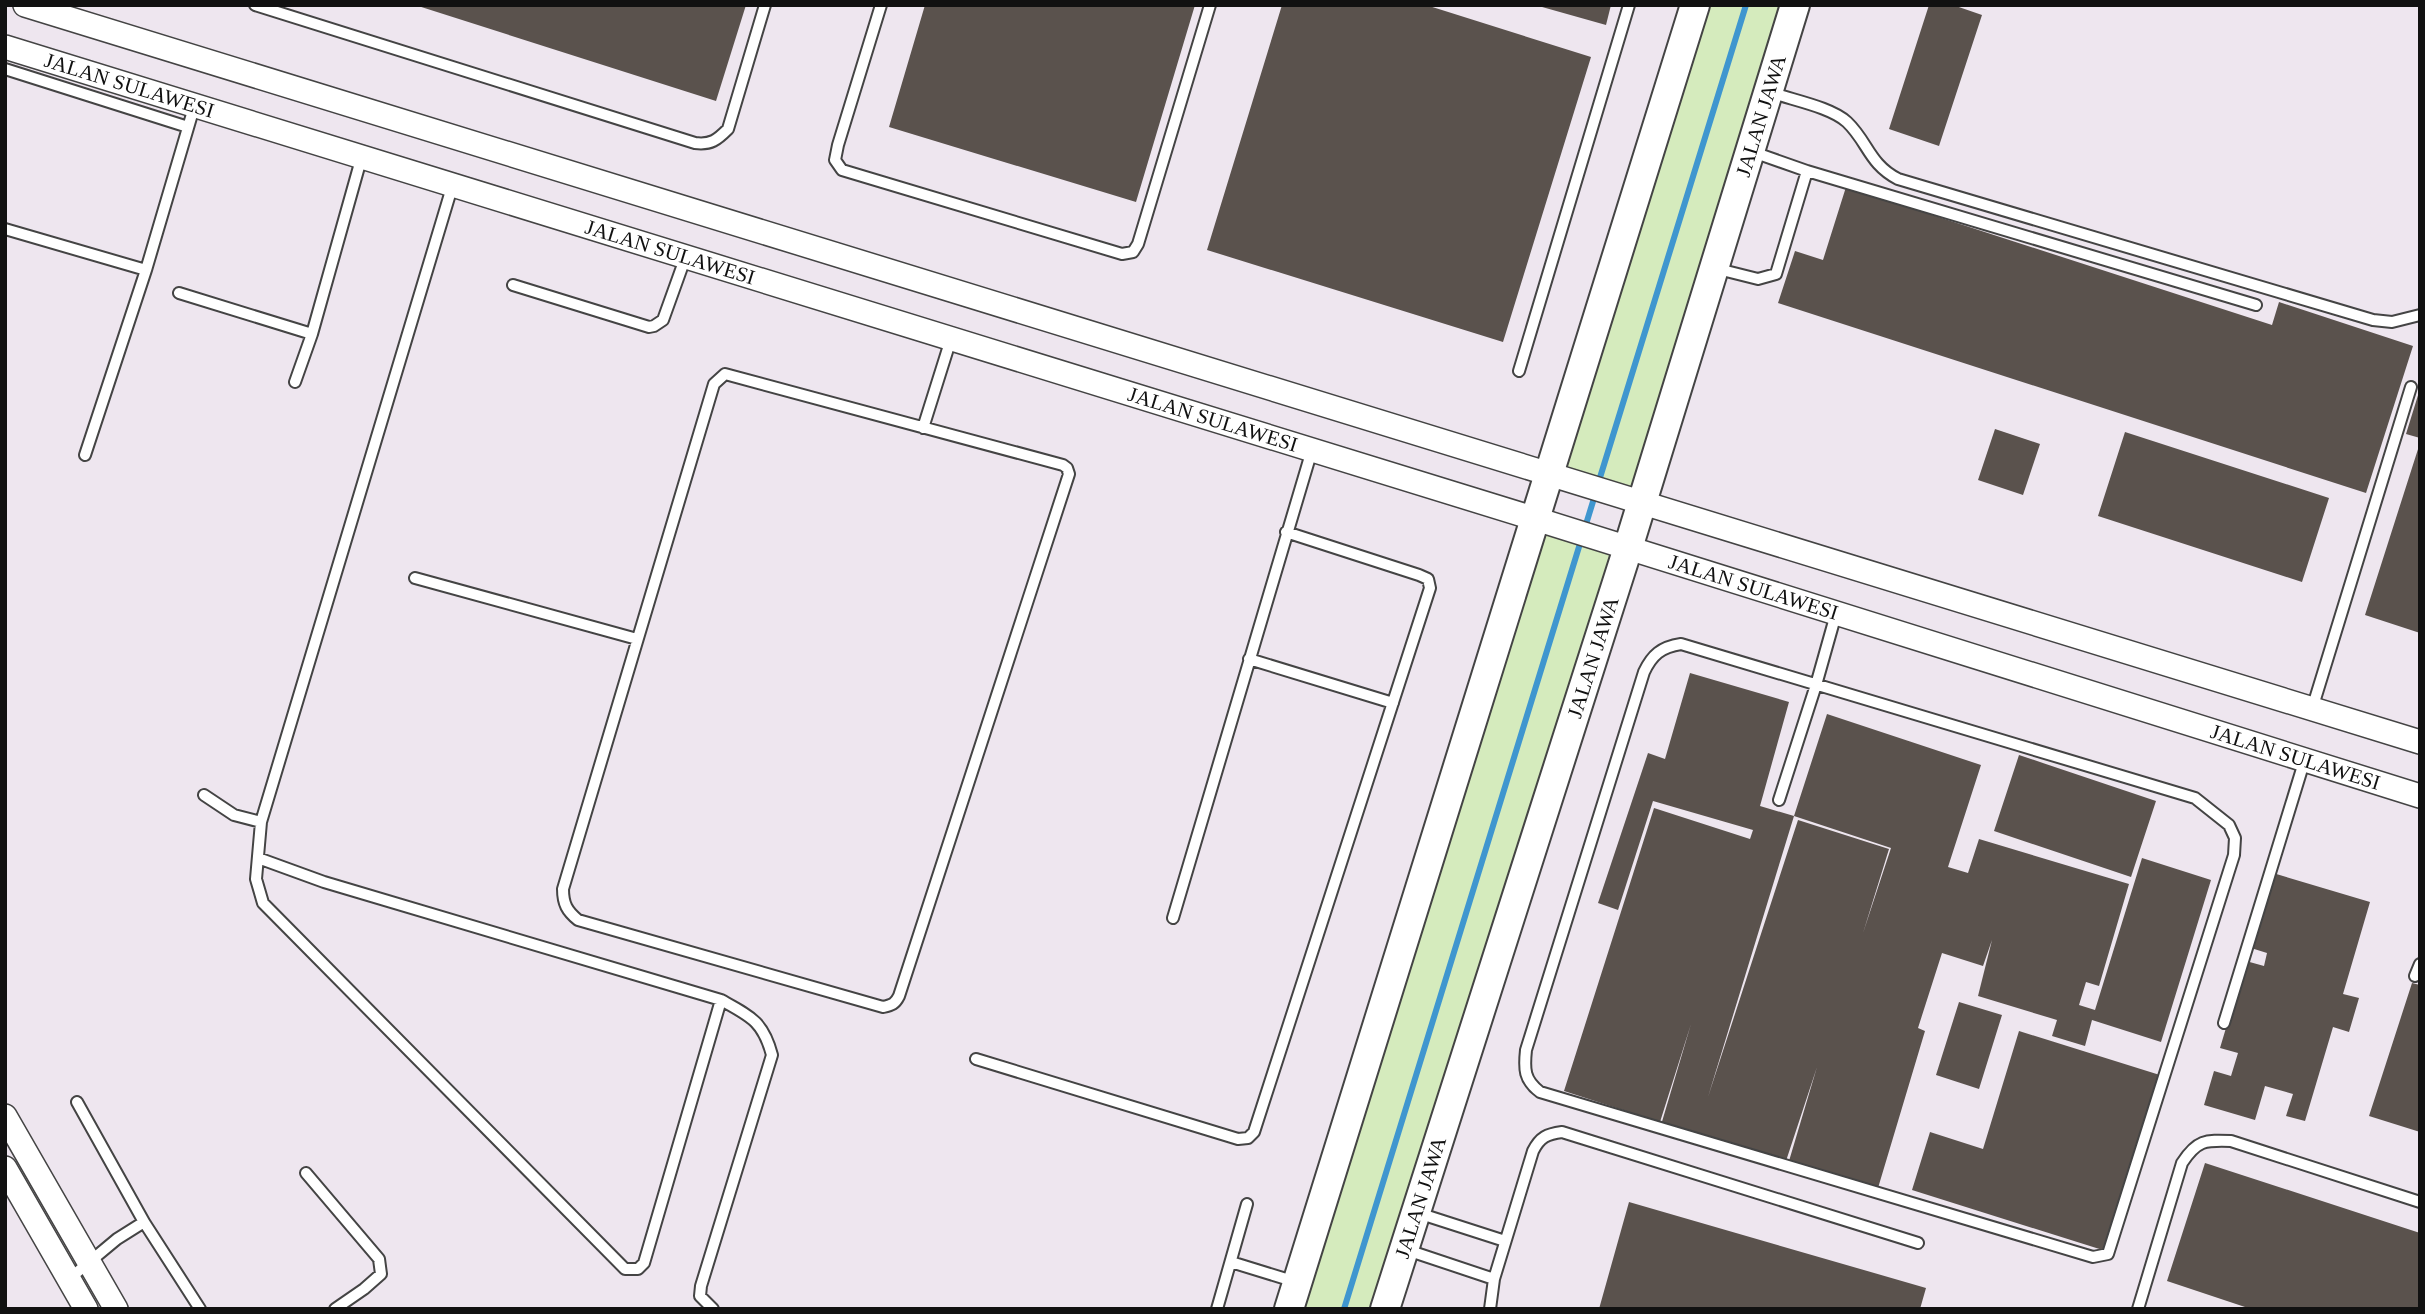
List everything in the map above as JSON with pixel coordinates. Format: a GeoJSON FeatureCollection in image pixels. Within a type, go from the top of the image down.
{"type":"FeatureCollection","features":[{"type":"Feature","properties":{"kind":"street"},"geometry":{"type":"LineString","coordinates":[[25,5],[2420,742]]}},
{"type":"Feature","properties":{"kind":"street"},"geometry":{"type":"LineString","coordinates":[[1289,1309],[1559,477],[1695,5]]}},
{"type":"Feature","properties":{"kind":"street","name":"JALAN JAWA"},"geometry":{"type":"LineString","coordinates":[[1385,1309],[1632,499],[1714,268],[1795,5]]}},
{"type":"Feature","properties":{"kind":"street","name":"JALAN SULAWESI"},"geometry":{"type":"LineString","coordinates":[[5,47],[951,338],[2420,796]]}},
{"type":"Feature","properties":{"kind":"street"},"geometry":{"type":"LineString","coordinates":[[5,1116],[116,1309]]}},
{"type":"Feature","properties":{"kind":"street"},"geometry":{"type":"LineString","coordinates":[[5,1168],[86,1309]]}},
{"type":"Feature","properties":{"kind":"lane"},"geometry":{"type":"LineString","coordinates":[[255,5],[705,144],[715,142],[728,129],[765,5]]}},
{"type":"Feature","properties":{"kind":"lane"},"geometry":{"type":"LineString","coordinates":[[881,5],[838,145],[835,160],[842,170],[1122,254],[1133,252],[1138,244],[1210,5]]}},
{"type":"Feature","properties":{"kind":"lane"},"geometry":{"type":"LineString","coordinates":[[1519,371],[1629,5]]}},
{"type":"Feature","properties":{"kind":"lane"},"geometry":{"type":"LineString","coordinates":[[5,69],[188,127]]}},
{"type":"Feature","properties":{"kind":"lane"},"geometry":{"type":"LineString","coordinates":[[1768,92],[1837,114],[1849,124],[1884,172],[1898,179],[2373,320],[2392,322],[2420,315]]}},
{"type":"Feature","properties":{"kind":"lane"},"geometry":{"type":"LineString","coordinates":[[85,455],[146,270],[195,104]]}},
{"type":"Feature","properties":{"kind":"lane"},"geometry":{"type":"LineString","coordinates":[[1750,151],[1807,171],[2256,305]]}},
{"type":"Feature","properties":{"kind":"lane"},"geometry":{"type":"LineString","coordinates":[[295,382],[312,334],[362,156]]}},
{"type":"Feature","properties":{"kind":"lane"},"geometry":{"type":"LineString","coordinates":[[1714,268],[1758,279],[1767,279],[1776,274],[1807,171]]}},
{"type":"Feature","properties":{"kind":"lane"},"geometry":{"type":"LineString","coordinates":[[453,184],[261,822],[256,879],[263,903],[625,1269],[638,1269],[644,1263],[721,1000]]}},
{"type":"Feature","properties":{"kind":"lane"},"geometry":{"type":"LineString","coordinates":[[5,229],[146,270]]}},
{"type":"Feature","properties":{"kind":"lane"},"geometry":{"type":"LineString","coordinates":[[513,285],[649,327],[663,320],[686,256]]}},
{"type":"Feature","properties":{"kind":"lane"},"geometry":{"type":"LineString","coordinates":[[179,293],[312,334]]}},
{"type":"Feature","properties":{"kind":"lane"},"geometry":{"type":"LineString","coordinates":[[923,428],[951,338]]}},
{"type":"Feature","properties":{"kind":"lane"},"geometry":{"type":"LineString","coordinates":[[730,374],[923,428],[1063,465],[1068,468],[1069,474],[896,1003],[883,1007],[578,920],[568,911],[563,901],[563,889],[714,384],[720,377],[730,374]]}},
{"type":"Feature","properties":{"kind":"lane"},"geometry":{"type":"LineString","coordinates":[[2312,709],[2411,387]]}},
{"type":"Feature","properties":{"kind":"lane"},"geometry":{"type":"LineString","coordinates":[[1173,918],[1312,450]]}},
{"type":"Feature","properties":{"kind":"lane"},"geometry":{"type":"LineString","coordinates":[[976,1059],[1238,1139],[1248,1138],[1254,1132],[1430,588],[1428,579],[1286,532]]}},
{"type":"Feature","properties":{"kind":"lane"},"geometry":{"type":"LineString","coordinates":[[415,578],[637,639]]}},
{"type":"Feature","properties":{"kind":"lane"},"geometry":{"type":"LineString","coordinates":[[1779,800],[1836,614]]}},
{"type":"Feature","properties":{"kind":"lane"},"geometry":{"type":"LineString","coordinates":[[1681,644],[1816,685],[2195,798],[2229,825],[2235,838],[2234,855],[2108,1254],[2093,1257],[1540,1092],[1530,1085],[1524,1071],[1526,1050],[1649,661],[1658,651],[1681,644]]}},
{"type":"Feature","properties":{"kind":"lane"},"geometry":{"type":"LineString","coordinates":[[1249,659],[1393,703]]}},
{"type":"Feature","properties":{"kind":"lane"},"geometry":{"type":"LineString","coordinates":[[2224,1023],[2305,759]]}},
{"type":"Feature","properties":{"kind":"lane"},"geometry":{"type":"LineString","coordinates":[[204,795],[234,815],[261,822]]}},
{"type":"Feature","properties":{"kind":"lane"},"geometry":{"type":"LineString","coordinates":[[258,858],[324,882],[721,1000],[754,1018],[767,1035],[772,1055],[701,1286],[700,1296],[713,1309]]}},
{"type":"Feature","properties":{"kind":"lane"},"geometry":{"type":"LineString","coordinates":[[2415,976],[2420,964]]}},
{"type":"Feature","properties":{"kind":"lane"},"geometry":{"type":"LineString","coordinates":[[77,1101],[144,1222],[200,1309]]}},
{"type":"Feature","properties":{"kind":"lane"},"geometry":{"type":"LineString","coordinates":[[1490,1309],[1494,1279],[1533,1151],[1547,1134],[1562,1132],[1918,1243]]}},
{"type":"Feature","properties":{"kind":"lane"},"geometry":{"type":"LineString","coordinates":[[2138,1309],[2182,1163],[2192,1148],[2209,1140],[2231,1141],[2420,1202]]}},
{"type":"Feature","properties":{"kind":"lane"},"geometry":{"type":"LineString","coordinates":[[306,1173],[379,1259],[381,1265],[381,1274],[335,1309]]}},
{"type":"Feature","properties":{"kind":"lane"},"geometry":{"type":"LineString","coordinates":[[1217,1309],[1247,1204]]}},
{"type":"Feature","properties":{"kind":"lane"},"geometry":{"type":"LineString","coordinates":[[1416,1212],[1505,1241]]}},
{"type":"Feature","properties":{"kind":"lane"},"geometry":{"type":"LineString","coordinates":[[69,1279],[117,1239],[144,1222]]}},
{"type":"Feature","properties":{"kind":"lane"},"geometry":{"type":"LineString","coordinates":[[1404,1249],[1494,1279]]}},
{"type":"Feature","properties":{"kind":"lane"},"geometry":{"type":"LineString","coordinates":[[1231,1262],[1297,1282]]}},
{"type":"Feature","properties":{"kind":"shaded area"},"geometry":{"type":"Polygon","coordinates":[[[5,5],[2420,5],[2420,1309],[5,1309],[5,5]]]}},
{"type":"Feature","properties":{"kind":"green space"},"geometry":{"type":"Polygon","coordinates":[[[1695,5],[1795,5],[1642,502],[1550,474],[1695,5]]]}},
{"type":"Feature","properties":{"kind":"green space"},"geometry":{"type":"Polygon","coordinates":[[[1536,519],[1628,548],[1386,1309],[1290,1309],[1536,519]]]}},
{"type":"Feature","properties":{"kind":"building"},"geometry":{"type":"Polygon","coordinates":[[[415,5],[746,5],[716,101],[415,5]]]}},
{"type":"Feature","properties":{"kind":"building"},"geometry":{"type":"Polygon","coordinates":[[[925,5],[1195,5],[1136,202],[889,127],[925,5]]]}},
{"type":"Feature","properties":{"kind":"building"},"geometry":{"type":"Polygon","coordinates":[[[1282,5],[1426,5],[1591,57],[1503,342],[1207,250],[1282,5]]]}},
{"type":"Feature","properties":{"kind":"building"},"geometry":{"type":"Polygon","coordinates":[[[1535,5],[1611,5],[1606,25],[1535,5]]]}},
{"type":"Feature","properties":{"kind":"building"},"geometry":{"type":"Polygon","coordinates":[[[1929,5],[1953,5],[1982,15],[1939,146],[1889,129],[1929,5]]]}},
{"type":"Feature","properties":{"kind":"building"},"geometry":{"type":"Polygon","coordinates":[[[1846,187],[2272,325],[2279,302],[2413,346],[2366,493],[1778,303],[1795,251],[1823,260],[1846,187]]]}},
{"type":"Feature","properties":{"kind":"building"},"geometry":{"type":"Polygon","coordinates":[[[2420,392],[2420,438],[2406,434],[2420,392]]]}},
{"type":"Feature","properties":{"kind":"building"},"geometry":{"type":"Polygon","coordinates":[[[1995,429],[2040,444],[2023,495],[1978,480],[1995,429]]]}},
{"type":"Feature","properties":{"kind":"building"},"geometry":{"type":"Polygon","coordinates":[[[2125,432],[2329,498],[2302,582],[2098,516],[2125,432]]]}},
{"type":"Feature","properties":{"kind":"building"},"geometry":{"type":"Polygon","coordinates":[[[2420,446],[2420,633],[2365,615],[2420,446]]]}},
{"type":"Feature","properties":{"kind":"building"},"geometry":{"type":"Polygon","coordinates":[[[1690,673],[1789,702],[1760,806],[1794,816],[1827,714],[1981,765],[1948,867],[1968,873],[1979,839],[2129,884],[2099,986],[2086,982],[2079,1005],[2095,1010],[2142,858],[2211,880],[2161,1042],[2092,1020],[2085,1046],[2052,1036],[2057,1020],[1978,996],[1992,940],[1983,966],[1942,953],[1918,1028],[1925,1031],[1878,1188],[1789,1161],[1817,1067],[1785,1164],[1661,1125],[1691,1024],[1660,1122],[1564,1091],[1654,808],[1750,839],[1753,830],[1653,801],[1618,910],[1598,903],[1648,753],[1665,759],[1690,673]],[[1794,816],[1708,1097],[1798,820],[1889,849],[1863,933],[1891,848],[1794,816]]]}},
{"type":"Feature","properties":{"kind":"building"},"geometry":{"type":"Polygon","coordinates":[[[2019,755],[2156,801],[2131,877],[1994,831],[2019,755]]]}},
{"type":"Feature","properties":{"kind":"building"},"geometry":{"type":"Polygon","coordinates":[[[2273,873],[2370,902],[2343,994],[2359,998],[2349,1032],[2333,1027],[2305,1121],[2286,1116],[2293,1094],[2265,1086],[2255,1120],[2204,1105],[2214,1071],[2231,1076],[2238,1053],[2220,1048],[2246,961],[2264,966],[2267,953],[2251,948],[2273,873]]]}},
{"type":"Feature","properties":{"kind":"building"},"geometry":{"type":"Polygon","coordinates":[[[2412,983],[2420,985],[2420,1132],[2369,1116],[2412,983]]]}},
{"type":"Feature","properties":{"kind":"building"},"geometry":{"type":"Polygon","coordinates":[[[1959,1002],[2002,1015],[1979,1089],[1936,1075],[1959,1002]]]}},
{"type":"Feature","properties":{"kind":"building"},"geometry":{"type":"Polygon","coordinates":[[[2019,1031],[2163,1076],[2109,1252],[1912,1190],[1930,1132],[1983,1149],[2019,1031]]]}},
{"type":"Feature","properties":{"kind":"building"},"geometry":{"type":"Polygon","coordinates":[[[2205,1163],[2420,1233],[2420,1309],[2251,1309],[2167,1281],[2205,1163]]]}},
{"type":"Feature","properties":{"kind":"building"},"geometry":{"type":"Polygon","coordinates":[[[1629,1202],[1926,1288],[1920,1309],[1599,1309],[1629,1202]]]}},
{"type":"Feature","properties":{"kind":"waterway"},"geometry":{"type":"LineString","coordinates":[[1598,484],[1746,5]]}},
{"type":"Feature","properties":{"kind":"waterway"},"geometry":{"type":"LineString","coordinates":[[1344,1309],[1595,495]]}}]}
